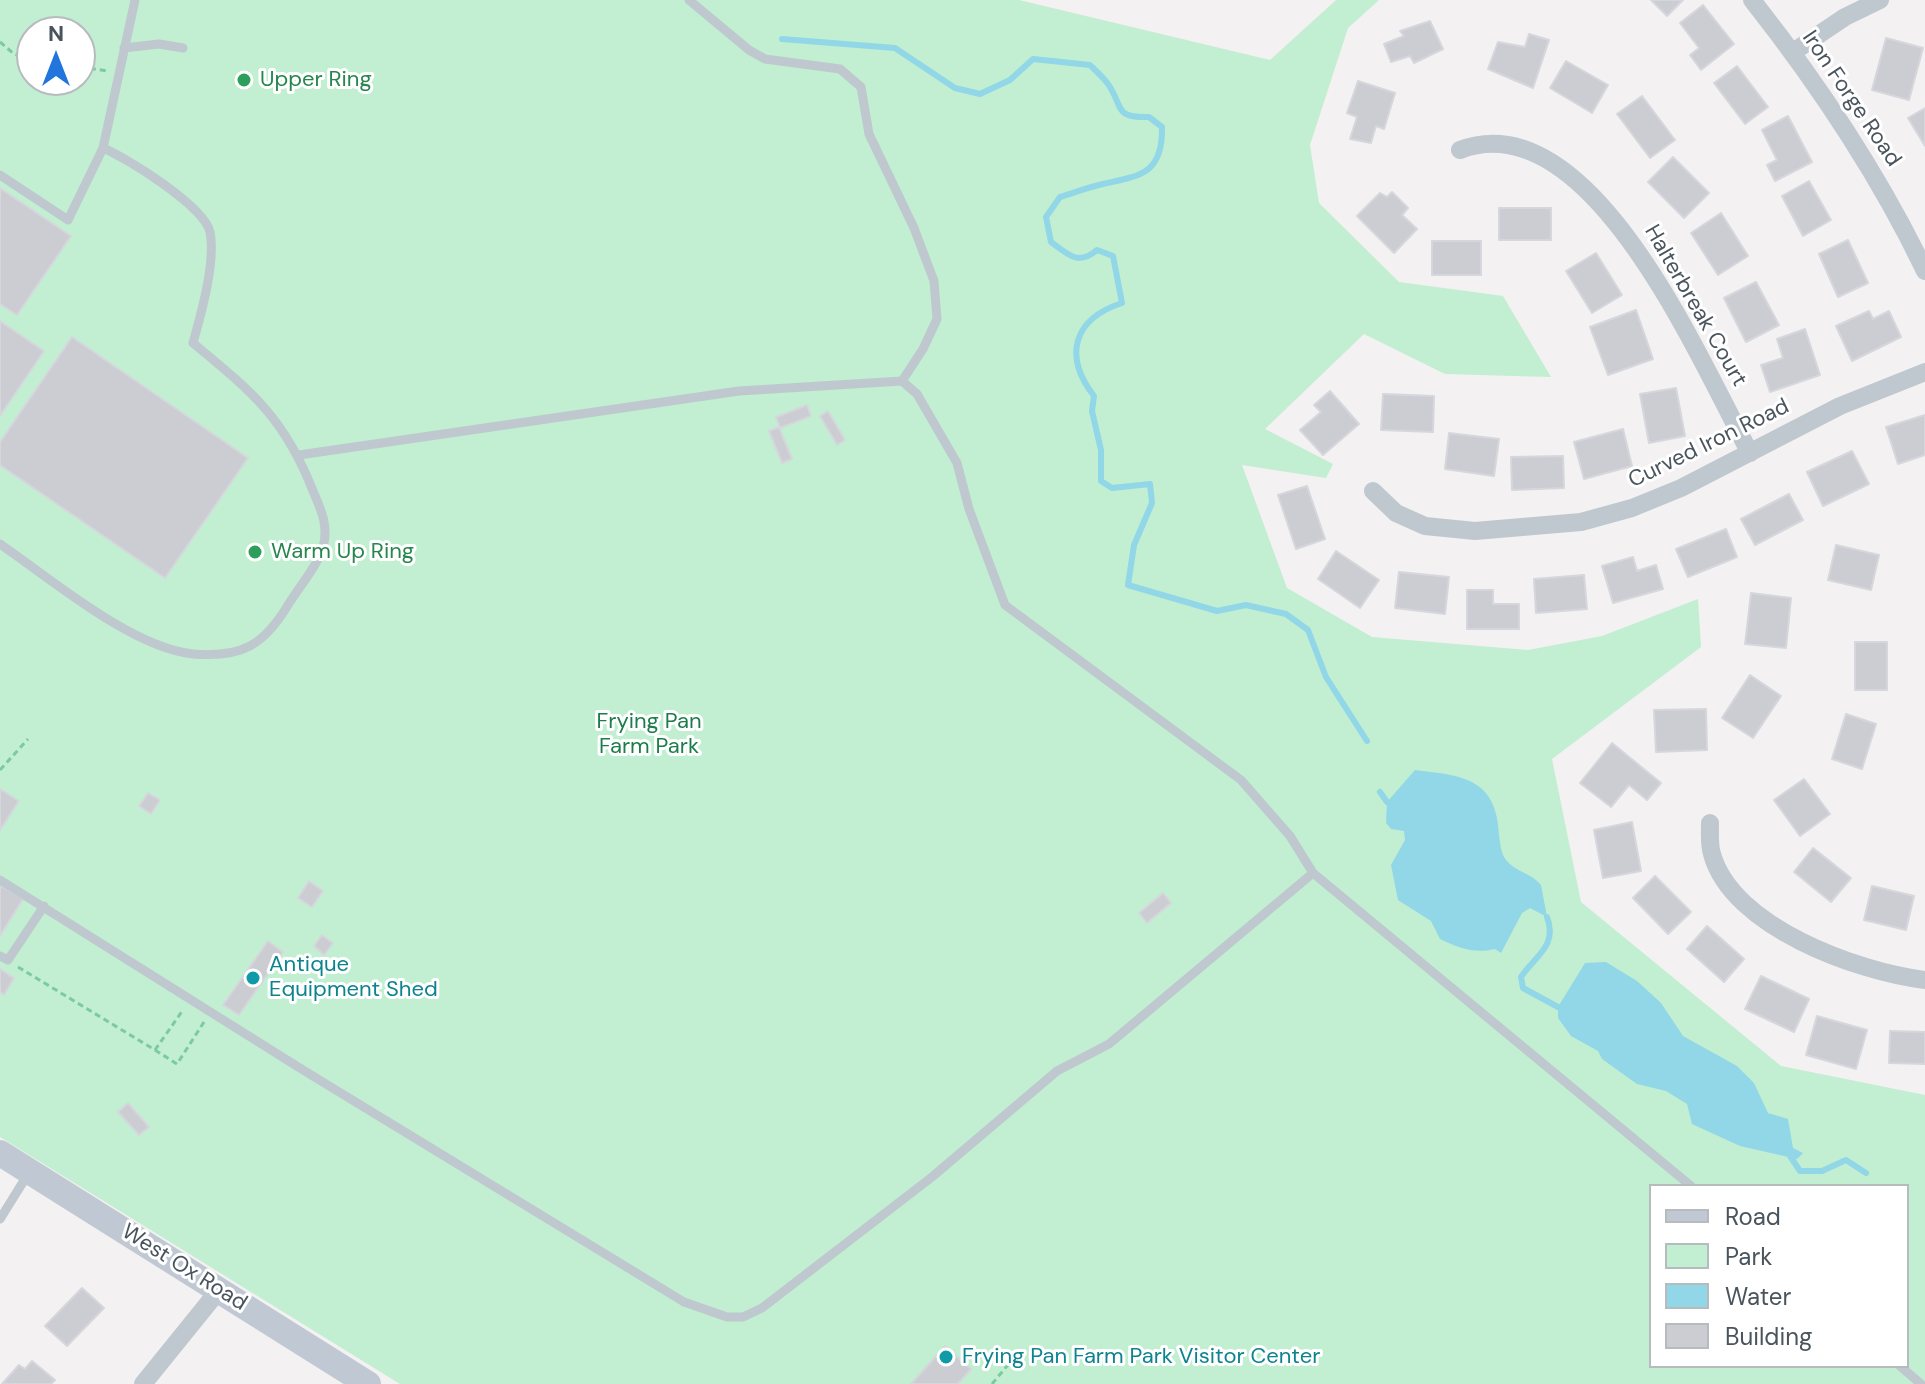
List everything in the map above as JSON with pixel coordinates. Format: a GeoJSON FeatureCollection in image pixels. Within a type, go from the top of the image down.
{"type":"FeatureCollection","features":[{"type":"Feature","properties":{"kind":"main road","name":"West Ox Road"},"geometry":{"type":"LineString","coordinates":[[0,1153],[368,1384]]}},
{"type":"Feature","properties":{"kind":"street","name":"Iron Forge Road"},"geometry":{"type":"LineString","coordinates":[[1752,0],[1841,118],[1900,218],[1925,271]]}},
{"type":"Feature","properties":{"kind":"street"},"geometry":{"type":"LineString","coordinates":[[1793,52],[1845,17],[1880,0]]}},
{"type":"Feature","properties":{"kind":"street","name":"Halterbreak Court"},"geometry":{"type":"LineString","coordinates":[[1460,150],[1491,142],[1522,148],[1569,175],[1606,208],[1643,258],[1750,453]]}},
{"type":"Feature","properties":{"kind":"street","name":"Curved Iron Road"},"geometry":{"type":"LineString","coordinates":[[1373,491],[1396,513],[1425,526],[1475,531],[1528,529],[1581,522],[1632,508],[1681,488],[1840,406],[1925,372]]}},
{"type":"Feature","properties":{"kind":"street"},"geometry":{"type":"LineString","coordinates":[[1710,823],[1712,854],[1725,882],[1760,914],[1795,939],[1855,966],[1925,980]]}},
{"type":"Feature","properties":{"kind":"street"},"geometry":{"type":"LineString","coordinates":[[143,1384],[219,1290]]}},
{"type":"Feature","properties":{"kind":"lane"},"geometry":{"type":"LineString","coordinates":[[0,175],[68,220],[103,148],[135,0]]}},
{"type":"Feature","properties":{"kind":"lane"},"geometry":{"type":"LineString","coordinates":[[689,0],[749,50],[765,59],[840,69],[861,87],[869,134],[914,228],[934,281],[937,319],[923,349],[902,381]]}},
{"type":"Feature","properties":{"kind":"lane"},"geometry":{"type":"LineString","coordinates":[[124,48],[159,44],[183,48]]}},
{"type":"Feature","properties":{"kind":"lane"},"geometry":{"type":"LineString","coordinates":[[0,544],[122,628],[192,654],[249,647],[271,634],[324,546],[326,523],[299,455],[257,396],[193,343],[207,284],[210,231],[196,209],[103,148]]}},
{"type":"Feature","properties":{"kind":"lane"},"geometry":{"type":"LineString","coordinates":[[299,455],[739,391],[902,381],[917,394],[957,463],[969,509],[1005,605],[1241,780],[1290,836],[1313,873],[1689,1184]]}},
{"type":"Feature","properties":{"kind":"lane"},"geometry":{"type":"LineString","coordinates":[[0,880],[684,1302],[709,1313],[743,1317],[771,1301],[932,1177],[1057,1071],[1109,1044],[1313,873]]}},
{"type":"Feature","properties":{"kind":"lane"},"geometry":{"type":"LineString","coordinates":[[4,958],[44,906]]}},
{"type":"Feature","properties":{"kind":"lane"},"geometry":{"type":"LineString","coordinates":[[0,1219],[29,1171]]}},
{"type":"Feature","properties":{"kind":"lane"},"geometry":{"type":"LineString","coordinates":[[1902,1368],[1921,1384]]}},
{"type":"Feature","properties":{"kind":"path"},"geometry":{"type":"LineString","coordinates":[[0,42],[16,55]]}},
{"type":"Feature","properties":{"kind":"path"},"geometry":{"type":"LineString","coordinates":[[96,69],[118,72]]}},
{"type":"Feature","properties":{"kind":"path"},"geometry":{"type":"LineString","coordinates":[[0,770],[28,739]]}},
{"type":"Feature","properties":{"kind":"path"},"geometry":{"type":"LineString","coordinates":[[4,958],[177,1064],[211,1012]]}},
{"type":"Feature","properties":{"kind":"path"},"geometry":{"type":"LineString","coordinates":[[155,1050],[191,999]]}},
{"type":"Feature","properties":{"kind":"path"},"geometry":{"type":"LineString","coordinates":[[992,1384],[1017,1354]]}},
{"type":"Feature","properties":{"kind":"green space","name":"Frying Pan Farm Park"},"geometry":{"type":"Polygon","coordinates":[[[0,0],[1019,0],[1270,60],[1336,0],[1379,0],[1348,28],[1310,145],[1319,203],[1399,282],[1503,296],[1551,377],[1445,374],[1364,334],[1265,429],[1333,464],[1326,478],[1242,465],[1287,588],[1372,637],[1528,650],[1602,636],[1698,599],[1701,647],[1552,759],[1581,902],[1781,1066],[1925,1095],[1925,1384],[400,1384],[0,1137],[0,0]]]}},
{"type":"Feature","properties":{"kind":"water"},"geometry":{"type":"Polygon","coordinates":[[[1415,770],[1455,776],[1477,785],[1486,793],[1497,818],[1503,855],[1510,865],[1541,885],[1547,917],[1530,908],[1522,913],[1501,953],[1495,949],[1467,949],[1440,939],[1431,921],[1398,900],[1391,865],[1405,840],[1404,831],[1391,829],[1386,823],[1387,802],[1415,770]]]}},
{"type":"Feature","properties":{"kind":"water"},"geometry":{"type":"Polygon","coordinates":[[[1606,962],[1637,981],[1661,1003],[1683,1036],[1737,1066],[1754,1083],[1768,1113],[1788,1119],[1793,1148],[1803,1153],[1797,1159],[1740,1146],[1692,1124],[1687,1104],[1666,1091],[1637,1084],[1602,1059],[1598,1051],[1571,1036],[1558,1018],[1558,1007],[1585,963],[1606,962]]]}},
{"type":"Feature","properties":{"kind":"building"},"geometry":{"type":"Polygon","coordinates":[[[1651,0],[1683,0],[1667,16],[1651,0]]]}},
{"type":"Feature","properties":{"kind":"building"},"geometry":{"type":"Polygon","coordinates":[[[1703,5],[1734,44],[1701,70],[1690,55],[1699,48],[1680,23],[1703,5]]]}},
{"type":"Feature","properties":{"kind":"building"},"geometry":{"type":"Polygon","coordinates":[[[1430,21],[1443,49],[1414,63],[1410,56],[1391,62],[1384,44],[1404,36],[1400,31],[1430,21]]]}},
{"type":"Feature","properties":{"kind":"building"},"geometry":{"type":"Polygon","coordinates":[[[1529,34],[1549,40],[1533,88],[1488,69],[1498,42],[1525,47],[1529,34]]]}},
{"type":"Feature","properties":{"kind":"building"},"geometry":{"type":"Polygon","coordinates":[[[1886,38],[1923,48],[1909,100],[1872,90],[1886,38]]]}},
{"type":"Feature","properties":{"kind":"building"},"geometry":{"type":"Polygon","coordinates":[[[1566,61],[1608,85],[1592,113],[1550,88],[1566,61]]]}},
{"type":"Feature","properties":{"kind":"building"},"geometry":{"type":"Polygon","coordinates":[[[1737,66],[1768,107],[1745,124],[1714,83],[1737,66]]]}},
{"type":"Feature","properties":{"kind":"building"},"geometry":{"type":"Polygon","coordinates":[[[1358,81],[1395,93],[1384,129],[1376,126],[1371,143],[1350,139],[1357,117],[1347,113],[1358,81]]]}},
{"type":"Feature","properties":{"kind":"building"},"geometry":{"type":"Polygon","coordinates":[[[1642,96],[1675,140],[1650,158],[1617,114],[1642,96]]]}},
{"type":"Feature","properties":{"kind":"building"},"geometry":{"type":"Polygon","coordinates":[[[1925,108],[1925,146],[1908,118],[1925,108]]]}},
{"type":"Feature","properties":{"kind":"building"},"geometry":{"type":"Polygon","coordinates":[[[1788,116],[1812,162],[1775,181],[1767,165],[1777,160],[1762,130],[1788,116]]]}},
{"type":"Feature","properties":{"kind":"building"},"geometry":{"type":"Polygon","coordinates":[[[1673,157],[1709,193],[1684,218],[1648,182],[1673,157]]]}},
{"type":"Feature","properties":{"kind":"building"},"geometry":{"type":"Polygon","coordinates":[[[1809,181],[1831,220],[1803,236],[1782,196],[1809,181]]]}},
{"type":"Feature","properties":{"kind":"building"},"geometry":{"type":"Polygon","coordinates":[[[0,188],[71,236],[17,315],[0,304],[0,188]]]}},
{"type":"Feature","properties":{"kind":"building"},"geometry":{"type":"Polygon","coordinates":[[[1392,192],[1408,208],[1402,215],[1417,229],[1394,253],[1357,216],[1380,193],[1387,197],[1392,192]]]}},
{"type":"Feature","properties":{"kind":"building"},"geometry":{"type":"Polygon","coordinates":[[[1499,208],[1551,208],[1551,240],[1499,240],[1499,208]]]}},
{"type":"Feature","properties":{"kind":"building"},"geometry":{"type":"Polygon","coordinates":[[[1721,213],[1748,256],[1718,275],[1691,233],[1721,213]]]}},
{"type":"Feature","properties":{"kind":"building"},"geometry":{"type":"Polygon","coordinates":[[[1848,240],[1868,283],[1838,297],[1819,254],[1848,240]]]}},
{"type":"Feature","properties":{"kind":"building"},"geometry":{"type":"Polygon","coordinates":[[[1432,241],[1481,241],[1481,275],[1432,275],[1432,241]]]}},
{"type":"Feature","properties":{"kind":"building"},"geometry":{"type":"Polygon","coordinates":[[[1596,253],[1622,295],[1592,313],[1566,271],[1596,253]]]}},
{"type":"Feature","properties":{"kind":"building"},"geometry":{"type":"Polygon","coordinates":[[[1756,282],[1779,325],[1746,342],[1724,298],[1756,282]]]}},
{"type":"Feature","properties":{"kind":"building"},"geometry":{"type":"Polygon","coordinates":[[[1636,310],[1653,359],[1608,375],[1590,327],[1636,310]]]}},
{"type":"Feature","properties":{"kind":"building"},"geometry":{"type":"Polygon","coordinates":[[[1869,311],[1873,319],[1889,311],[1901,337],[1852,361],[1836,326],[1869,311]]]}},
{"type":"Feature","properties":{"kind":"building"},"geometry":{"type":"Polygon","coordinates":[[[0,321],[44,351],[0,416],[0,321]]]}},
{"type":"Feature","properties":{"kind":"building"},"geometry":{"type":"Polygon","coordinates":[[[1805,329],[1820,375],[1770,392],[1761,365],[1783,358],[1777,339],[1805,329]]]}},
{"type":"Feature","properties":{"kind":"building"},"geometry":{"type":"Polygon","coordinates":[[[72,337],[248,458],[165,578],[0,465],[0,442],[72,337]]]}},
{"type":"Feature","properties":{"kind":"building"},"geometry":{"type":"Polygon","coordinates":[[[1676,388],[1685,436],[1649,443],[1640,394],[1676,388]]]}},
{"type":"Feature","properties":{"kind":"building"},"geometry":{"type":"Polygon","coordinates":[[[1330,391],[1359,424],[1323,455],[1300,430],[1321,412],[1314,405],[1330,391]]]}},
{"type":"Feature","properties":{"kind":"building"},"geometry":{"type":"Polygon","coordinates":[[[1383,394],[1434,396],[1433,432],[1381,430],[1383,394]]]}},
{"type":"Feature","properties":{"kind":"building"},"geometry":{"type":"Polygon","coordinates":[[[807,405],[811,416],[780,428],[776,417],[807,405]]]}},
{"type":"Feature","properties":{"kind":"building"},"geometry":{"type":"Polygon","coordinates":[[[828,411],[845,440],[837,445],[820,416],[828,411]]]}},
{"type":"Feature","properties":{"kind":"building"},"geometry":{"type":"Polygon","coordinates":[[[1925,415],[1925,455],[1898,464],[1886,427],[1925,415]]]}},
{"type":"Feature","properties":{"kind":"building"},"geometry":{"type":"Polygon","coordinates":[[[779,427],[792,459],[782,463],[769,431],[779,427]]]}},
{"type":"Feature","properties":{"kind":"building"},"geometry":{"type":"Polygon","coordinates":[[[1623,429],[1632,466],[1584,479],[1574,442],[1623,429]]]}},
{"type":"Feature","properties":{"kind":"building"},"geometry":{"type":"Polygon","coordinates":[[[1449,433],[1499,439],[1494,476],[1445,469],[1449,433]]]}},
{"type":"Feature","properties":{"kind":"building"},"geometry":{"type":"Polygon","coordinates":[[[1852,451],[1869,484],[1823,506],[1807,472],[1852,451]]]}},
{"type":"Feature","properties":{"kind":"building"},"geometry":{"type":"Polygon","coordinates":[[[1563,456],[1564,488],[1512,490],[1511,457],[1563,456]]]}},
{"type":"Feature","properties":{"kind":"building"},"geometry":{"type":"Polygon","coordinates":[[[1307,486],[1325,539],[1296,549],[1278,495],[1307,486]]]}},
{"type":"Feature","properties":{"kind":"building"},"geometry":{"type":"Polygon","coordinates":[[[1789,494],[1803,520],[1755,545],[1741,519],[1789,494]]]}},
{"type":"Feature","properties":{"kind":"building"},"geometry":{"type":"Polygon","coordinates":[[[1726,529],[1737,557],[1688,577],[1676,549],[1726,529]]]}},
{"type":"Feature","properties":{"kind":"building"},"geometry":{"type":"Polygon","coordinates":[[[1836,545],[1879,555],[1871,590],[1828,580],[1836,545]]]}},
{"type":"Feature","properties":{"kind":"building"},"geometry":{"type":"Polygon","coordinates":[[[1336,551],[1379,580],[1360,608],[1318,579],[1336,551]]]}},
{"type":"Feature","properties":{"kind":"building"},"geometry":{"type":"Polygon","coordinates":[[[1633,557],[1637,571],[1656,565],[1663,589],[1613,603],[1602,566],[1633,557]]]}},
{"type":"Feature","properties":{"kind":"building"},"geometry":{"type":"Polygon","coordinates":[[[1399,572],[1449,577],[1445,614],[1395,608],[1399,572]]]}},
{"type":"Feature","properties":{"kind":"building"},"geometry":{"type":"Polygon","coordinates":[[[1584,575],[1587,609],[1536,613],[1534,579],[1584,575]]]}},
{"type":"Feature","properties":{"kind":"building"},"geometry":{"type":"Polygon","coordinates":[[[1467,590],[1493,590],[1493,604],[1519,604],[1519,629],[1467,629],[1467,590]]]}},
{"type":"Feature","properties":{"kind":"building"},"geometry":{"type":"Polygon","coordinates":[[[1751,593],[1791,598],[1786,648],[1745,644],[1751,593]]]}},
{"type":"Feature","properties":{"kind":"building"},"geometry":{"type":"Polygon","coordinates":[[[1855,642],[1887,642],[1887,690],[1855,690],[1855,642]]]}},
{"type":"Feature","properties":{"kind":"building"},"geometry":{"type":"Polygon","coordinates":[[[1750,675],[1781,696],[1753,738],[1722,718],[1750,675]]]}},
{"type":"Feature","properties":{"kind":"building"},"geometry":{"type":"Polygon","coordinates":[[[1706,709],[1707,750],[1656,752],[1654,710],[1706,709]]]}},
{"type":"Feature","properties":{"kind":"building"},"geometry":{"type":"Polygon","coordinates":[[[1846,714],[1876,724],[1862,769],[1832,759],[1846,714]]]}},
{"type":"Feature","properties":{"kind":"building"},"geometry":{"type":"Polygon","coordinates":[[[1612,743],[1661,783],[1647,800],[1629,785],[1611,807],[1580,783],[1612,743]]]}},
{"type":"Feature","properties":{"kind":"building"},"geometry":{"type":"Polygon","coordinates":[[[1804,779],[1830,814],[1800,836],[1774,800],[1804,779]]]}},
{"type":"Feature","properties":{"kind":"building"},"geometry":{"type":"Polygon","coordinates":[[[0,789],[19,801],[0,830],[0,789]]]}},
{"type":"Feature","properties":{"kind":"building"},"geometry":{"type":"Polygon","coordinates":[[[148,793],[160,800],[151,814],[139,806],[148,793]]]}},
{"type":"Feature","properties":{"kind":"building"},"geometry":{"type":"Polygon","coordinates":[[[1632,822],[1641,871],[1603,878],[1594,830],[1632,822]]]}},
{"type":"Feature","properties":{"kind":"building"},"geometry":{"type":"Polygon","coordinates":[[[1813,848],[1851,878],[1831,902],[1794,872],[1813,848]]]}},
{"type":"Feature","properties":{"kind":"building"},"geometry":{"type":"Polygon","coordinates":[[[1655,876],[1691,912],[1668,934],[1633,898],[1655,876]]]}},
{"type":"Feature","properties":{"kind":"building"},"geometry":{"type":"Polygon","coordinates":[[[309,881],[323,891],[312,907],[298,898],[309,881]]]}},
{"type":"Feature","properties":{"kind":"building"},"geometry":{"type":"Polygon","coordinates":[[[0,885],[23,899],[0,936],[0,885]]]}},
{"type":"Feature","properties":{"kind":"building"},"geometry":{"type":"Polygon","coordinates":[[[1872,886],[1914,896],[1906,930],[1864,920],[1872,886]]]}},
{"type":"Feature","properties":{"kind":"building"},"geometry":{"type":"Polygon","coordinates":[[[1163,893],[1171,903],[1147,923],[1139,913],[1163,893]]]}},
{"type":"Feature","properties":{"kind":"building"},"geometry":{"type":"Polygon","coordinates":[[[1707,926],[1744,959],[1724,982],[1687,949],[1707,926]]]}},
{"type":"Feature","properties":{"kind":"building"},"geometry":{"type":"Polygon","coordinates":[[[322,935],[333,943],[324,955],[314,946],[322,935]]]}},
{"type":"Feature","properties":{"kind":"building","name":"Antique Equipment Shed"},"geometry":{"type":"Polygon","coordinates":[[[268,941],[283,952],[239,1015],[223,1005],[268,941]]]}},
{"type":"Feature","properties":{"kind":"building"},"geometry":{"type":"Polygon","coordinates":[[[0,969],[14,978],[4,995],[0,992],[0,969]]]}},
{"type":"Feature","properties":{"kind":"building"},"geometry":{"type":"Polygon","coordinates":[[[1761,976],[1809,999],[1794,1032],[1745,1009],[1761,976]]]}},
{"type":"Feature","properties":{"kind":"building"},"geometry":{"type":"Polygon","coordinates":[[[1817,1016],[1867,1030],[1856,1069],[1806,1055],[1817,1016]]]}},
{"type":"Feature","properties":{"kind":"building"},"geometry":{"type":"Polygon","coordinates":[[[1890,1031],[1925,1032],[1925,1064],[1889,1063],[1890,1031]]]}},
{"type":"Feature","properties":{"kind":"building"},"geometry":{"type":"Polygon","coordinates":[[[128,1103],[149,1127],[139,1135],[118,1112],[128,1103]]]}},
{"type":"Feature","properties":{"kind":"building"},"geometry":{"type":"Polygon","coordinates":[[[82,1288],[104,1308],[67,1346],[45,1326],[82,1288]]]}},
{"type":"Feature","properties":{"kind":"building","name":"Frying Pan Farm Park Visitor Center"},"geometry":{"type":"Polygon","coordinates":[[[945,1346],[971,1369],[958,1384],[911,1384],[945,1346]]]}},
{"type":"Feature","properties":{"kind":"building"},"geometry":{"type":"Polygon","coordinates":[[[32,1361],[55,1380],[51,1384],[2,1384],[19,1365],[25,1369],[32,1361]]]}},
{"type":"Feature","properties":{"kind":"waterway"},"geometry":{"type":"LineString","coordinates":[[782,39],[895,48],[955,88],[980,94],[1010,80],[1033,59],[1090,65],[1108,84],[1124,113],[1149,117],[1162,127],[1158,155],[1147,170],[1060,197],[1046,217],[1051,242],[1068,254],[1079,258],[1097,250],[1113,256],[1122,303],[1105,310],[1083,329],[1076,353],[1078,367],[1094,396],[1092,411],[1101,450],[1101,481],[1112,488],[1150,484],[1152,503],[1134,545],[1128,585],[1217,611],[1246,605],[1286,614],[1308,630],[1326,677],[1367,741]]}},
{"type":"Feature","properties":{"kind":"waterway"},"geometry":{"type":"LineString","coordinates":[[1380,792],[1387,802]]}},
{"type":"Feature","properties":{"kind":"waterway"},"geometry":{"type":"LineString","coordinates":[[1547,917],[1550,927],[1547,943],[1521,977],[1523,988],[1558,1007]]}},
{"type":"Feature","properties":{"kind":"waterway"},"geometry":{"type":"LineString","coordinates":[[1790,1156],[1800,1171],[1822,1171],[1846,1160],[1866,1173]]}},
{"type":"Feature","properties":{"kind":"place","name":"Upper Ring"},"geometry":{"type":"Point","coordinates":[244,80]}},
{"type":"Feature","properties":{"kind":"place","name":"Warm Up Ring"},"geometry":{"type":"Point","coordinates":[255,552]}},
{"type":"Feature","properties":{"kind":"place","name":"Antique Equipment Shed"},"geometry":{"type":"Point","coordinates":[253,978]}},
{"type":"Feature","properties":{"kind":"place","name":"Frying Pan Farm Park Visitor Center"},"geometry":{"type":"Point","coordinates":[946,1357]}}]}
